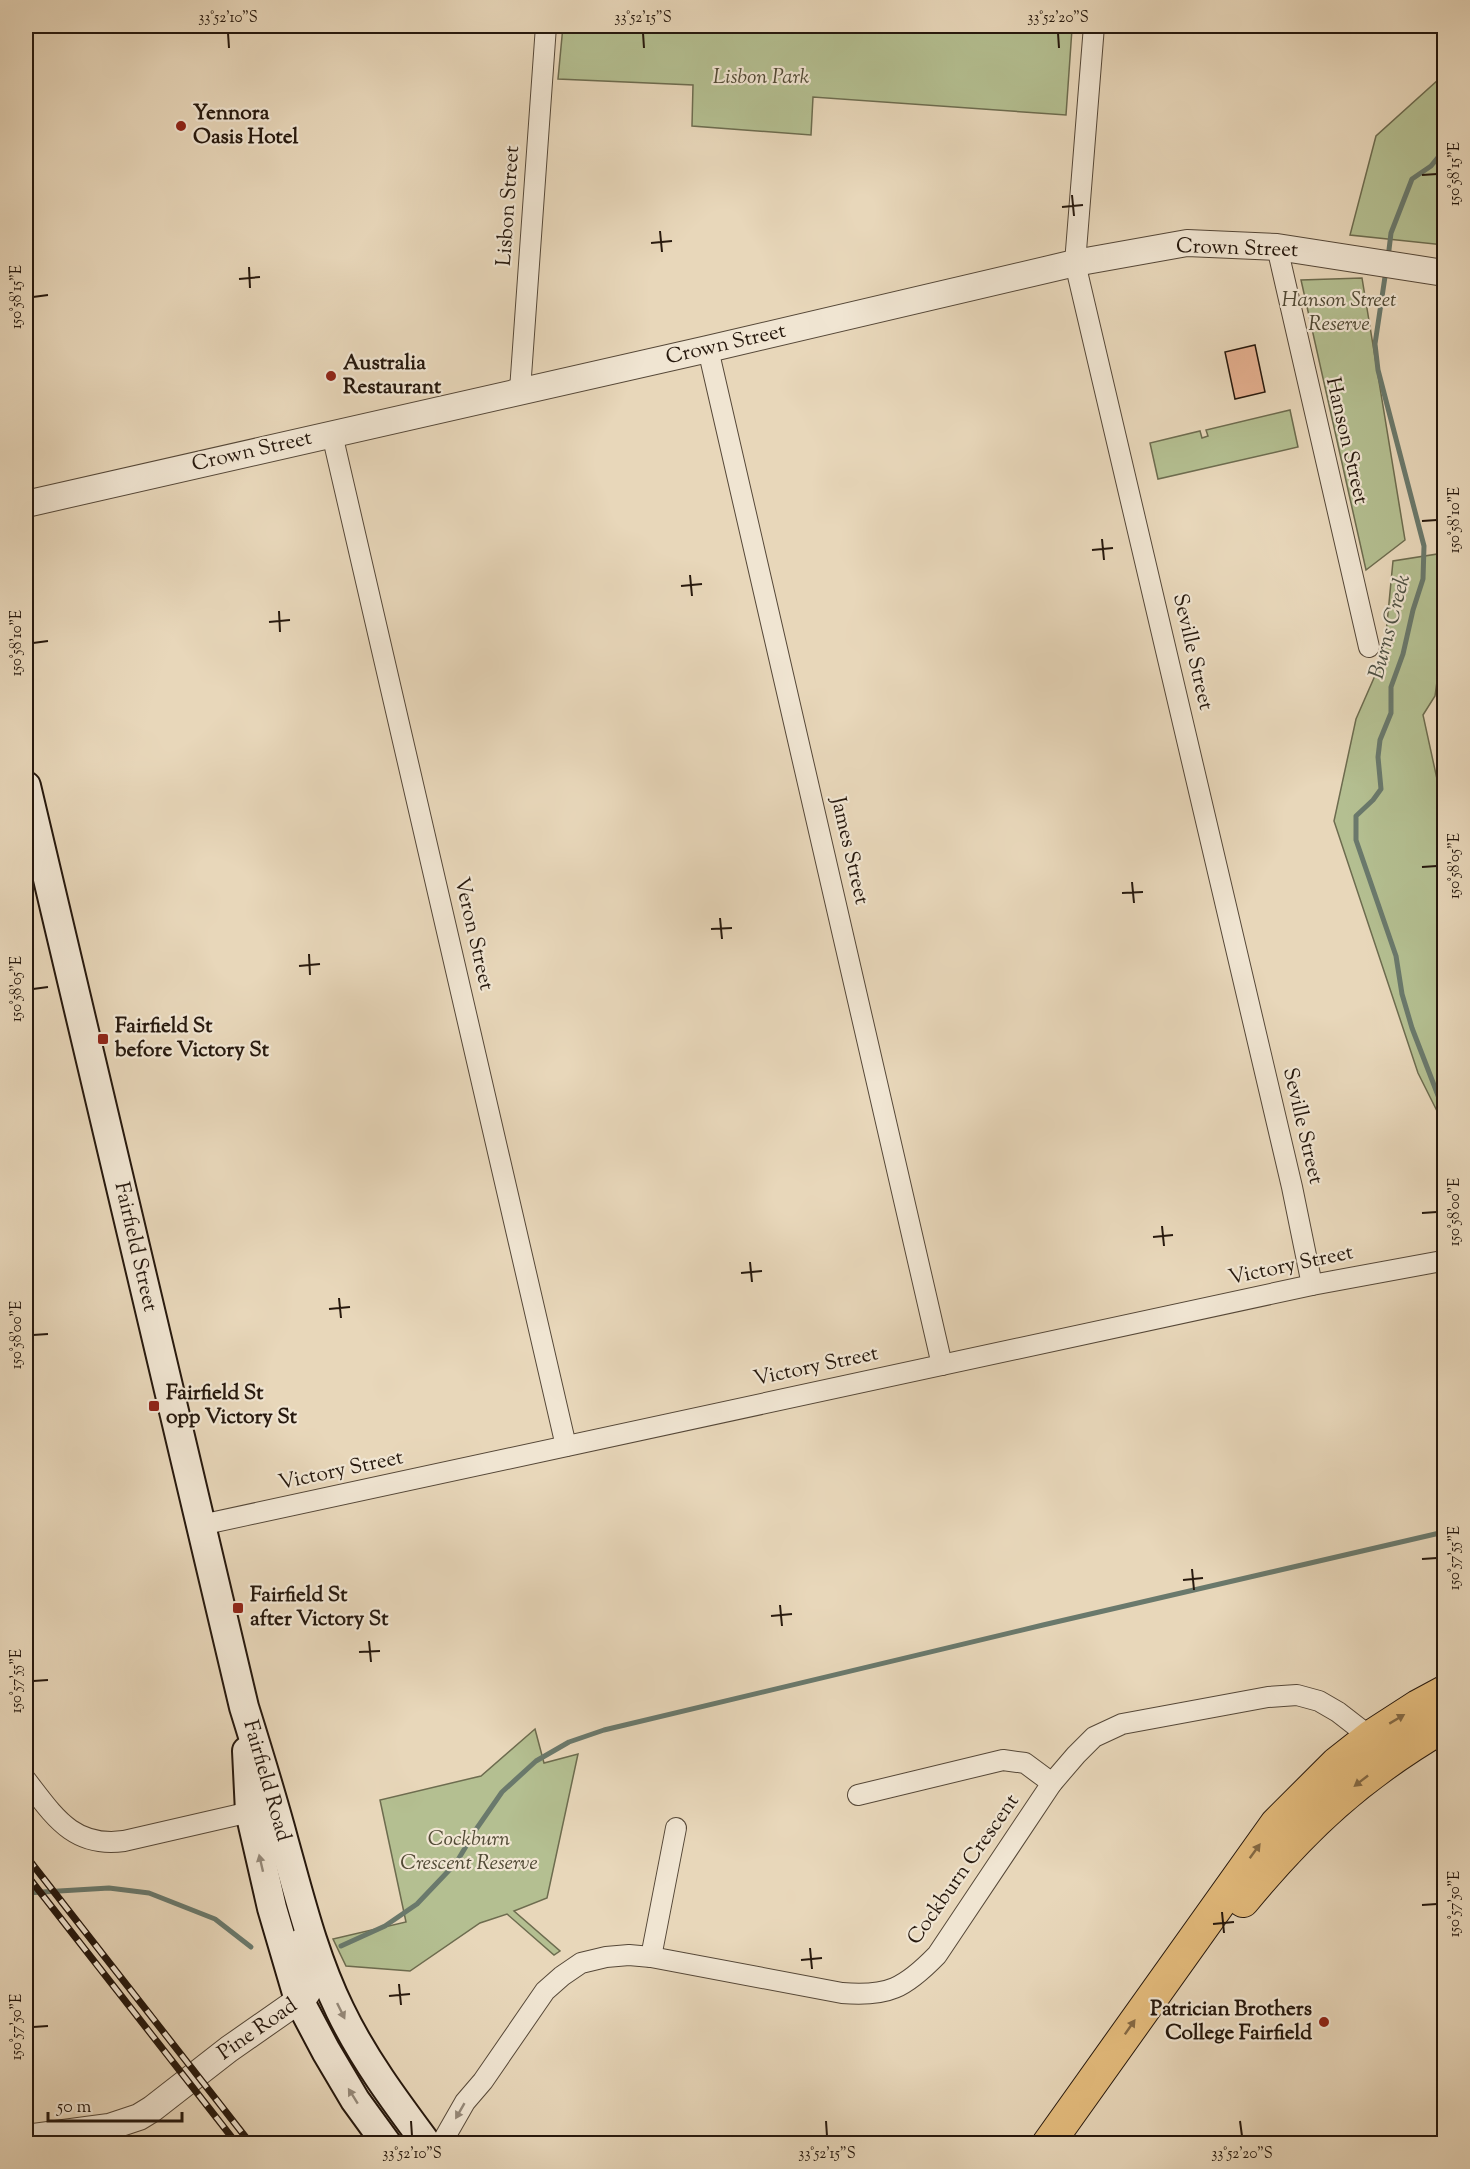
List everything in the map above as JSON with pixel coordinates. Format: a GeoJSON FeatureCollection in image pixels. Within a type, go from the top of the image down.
{"type":"FeatureCollection","features":[{"type":"Feature","properties":{"kind":"main road","name":"Fairfield Street"},"geometry":{"type":"LineString","coordinates":[[26,786],[244,1707]]}},
{"type":"Feature","properties":{"kind":"main road"},"geometry":{"type":"LineString","coordinates":[[1048,2144],[1276,1824],[1337,1762],[1370,1737],[1444,1692]]}},
{"type":"Feature","properties":{"kind":"main road","name":"Fairfield Road"},"geometry":{"type":"LineString","coordinates":[[244,1707],[261,1804],[275,1920],[299,2000],[349,2090],[387,2144]]}},
{"type":"Feature","properties":{"kind":"main road"},"geometry":{"type":"LineString","coordinates":[[1071,2144],[1236,1909],[1283,1853],[1358,1783],[1394,1756],[1444,1726]]}},
{"type":"Feature","properties":{"kind":"main road","name":"Fairfield Road"},"geometry":{"type":"LineString","coordinates":[[261,1804],[305,1918],[322,1970],[340,2010],[382,2082],[427,2144]]}},
{"type":"Feature","properties":{"kind":"street","name":"Lisbon Street"},"geometry":{"type":"LineString","coordinates":[[520,390],[546,26]]}},
{"type":"Feature","properties":{"kind":"street","name":"Seville Street"},"geometry":{"type":"LineString","coordinates":[[1094,26],[1075,263],[1292,1186],[1312,1285]]}},
{"type":"Feature","properties":{"kind":"street","name":"Crown Street"},"geometry":{"type":"LineString","coordinates":[[26,504],[1075,263],[1188,243],[1277,247],[1438,271]]}},
{"type":"Feature","properties":{"kind":"street","name":"Hanson Street"},"geometry":{"type":"LineString","coordinates":[[1277,247],[1369,646]]}},
{"type":"Feature","properties":{"kind":"street","name":"James Street"},"geometry":{"type":"LineString","coordinates":[[708,349],[942,1365]]}},
{"type":"Feature","properties":{"kind":"street","name":"Veron Street"},"geometry":{"type":"LineString","coordinates":[[332,434],[566,1446]]}},
{"type":"Feature","properties":{"kind":"street","name":"Victory Street"},"geometry":{"type":"LineString","coordinates":[[201,1525],[1312,1285],[1442,1261]]}},
{"type":"Feature","properties":{"kind":"street","name":"Cockburn Crescent"},"geometry":{"type":"LineString","coordinates":[[441,2144],[465,2102],[483,2081],[545,1991],[562,1976],[581,1964],[606,1957],[629,1955],[651,1957],[842,1993],[864,1995],[892,1990],[917,1976],[937,1955],[1052,1783],[1094,1737],[1122,1724],[1268,1697],[1297,1695],[1319,1701],[1338,1712],[1394,1756]]}},
{"type":"Feature","properties":{"kind":"street"},"geometry":{"type":"LineString","coordinates":[[858,1794],[1003,1760],[1025,1763],[1052,1783]]}},
{"type":"Feature","properties":{"kind":"street"},"geometry":{"type":"LineString","coordinates":[[26,1780],[55,1816],[81,1837],[93,1842],[124,1841],[261,1804]]}},
{"type":"Feature","properties":{"kind":"street"},"geometry":{"type":"LineString","coordinates":[[651,1957],[676,1828]]}},
{"type":"Feature","properties":{"kind":"street","name":"Pine Road"},"geometry":{"type":"LineString","coordinates":[[26,2138],[109,2127],[139,2116],[152,2109],[236,2043],[299,2000]]}},
{"type":"Feature","properties":{"kind":"green space","name":"Lisbon Park"},"geometry":{"type":"Polygon","coordinates":[[[563,26],[1038,26],[1072,29],[1066,115],[813,97],[811,135],[692,126],[693,85],[558,79],[563,26]]]}},
{"type":"Feature","properties":{"kind":"green space"},"geometry":{"type":"Polygon","coordinates":[[[1444,69],[1444,245],[1350,235],[1376,136],[1439,79],[1444,69]]]}},
{"type":"Feature","properties":{"kind":"green space","name":"Hanson Street Reserve"},"geometry":{"type":"Polygon","coordinates":[[[1362,278],[1405,540],[1366,570],[1301,280],[1362,278]]]}},
{"type":"Feature","properties":{"kind":"green space"},"geometry":{"type":"Polygon","coordinates":[[[1290,410],[1298,447],[1158,479],[1150,443],[1200,431],[1202,438],[1208,436],[1206,430],[1290,410]]]}},
{"type":"Feature","properties":{"kind":"green space"},"geometry":{"type":"Polygon","coordinates":[[[1444,553],[1444,631],[1435,696],[1423,715],[1444,811],[1444,1125],[1418,1073],[1334,821],[1356,719],[1384,655],[1393,561],[1444,553]]]}},
{"type":"Feature","properties":{"kind":"green space","name":"Cockburn Crescent Reserve"},"geometry":{"type":"Polygon","coordinates":[[[535,1729],[544,1763],[578,1754],[547,1898],[514,1911],[560,1951],[554,1955],[507,1914],[480,1923],[410,1971],[346,1966],[333,1939],[406,1922],[380,1800],[481,1776],[535,1729]]]}},
{"type":"Feature","properties":{"kind":"building"},"geometry":{"type":"Polygon","coordinates":[[[1255,345],[1265,392],[1235,399],[1225,352],[1255,345]]]}},
{"type":"Feature","properties":{"kind":"waterway","name":"Burns Creek"},"geometry":{"type":"LineString","coordinates":[[1388,258],[1391,233],[1412,179],[1431,166],[1444,150]]}},
{"type":"Feature","properties":{"kind":"waterway","name":"Burns Creek"},"geometry":{"type":"LineString","coordinates":[[1386,270],[1375,344],[1378,370],[1424,546],[1423,579],[1403,654],[1391,687],[1391,713],[1380,740],[1378,757],[1381,789],[1356,816],[1356,840],[1396,956],[1402,994],[1412,1028],[1444,1111]]}},
{"type":"Feature","properties":{"kind":"waterway"},"geometry":{"type":"LineString","coordinates":[[341,1946],[385,1926],[417,1904],[456,1863],[502,1792],[536,1761],[569,1742],[604,1730],[1444,1532]]}},
{"type":"Feature","properties":{"kind":"waterway"},"geometry":{"type":"LineString","coordinates":[[26,1893],[109,1888],[149,1893],[215,1919],[251,1947]]}},
{"type":"Feature","properties":{"kind":"railway"},"geometry":{"type":"LineString","coordinates":[[26,1856],[251,2144]]}},
{"type":"Feature","properties":{"kind":"railway"},"geometry":{"type":"LineString","coordinates":[[26,1874],[237,2144]]}},
{"type":"Feature","properties":{"kind":"place","name":"Yennora Oasis Hotel"},"geometry":{"type":"Point","coordinates":[181,126]}},
{"type":"Feature","properties":{"kind":"place","name":"Australia Restaurant"},"geometry":{"type":"Point","coordinates":[331,376]}},
{"type":"Feature","properties":{"kind":"place","name":"Fairfield St before Victory St"},"geometry":{"type":"Point","coordinates":[103,1039]}},
{"type":"Feature","properties":{"kind":"place","name":"Fairfield St opp Victory St"},"geometry":{"type":"Point","coordinates":[154,1406]}},
{"type":"Feature","properties":{"kind":"place","name":"Fairfield St after Victory St"},"geometry":{"type":"Point","coordinates":[238,1608]}},
{"type":"Feature","properties":{"kind":"place","name":"Patrician Brothers College Fairfield"},"geometry":{"type":"Point","coordinates":[1324,2022]}}]}
